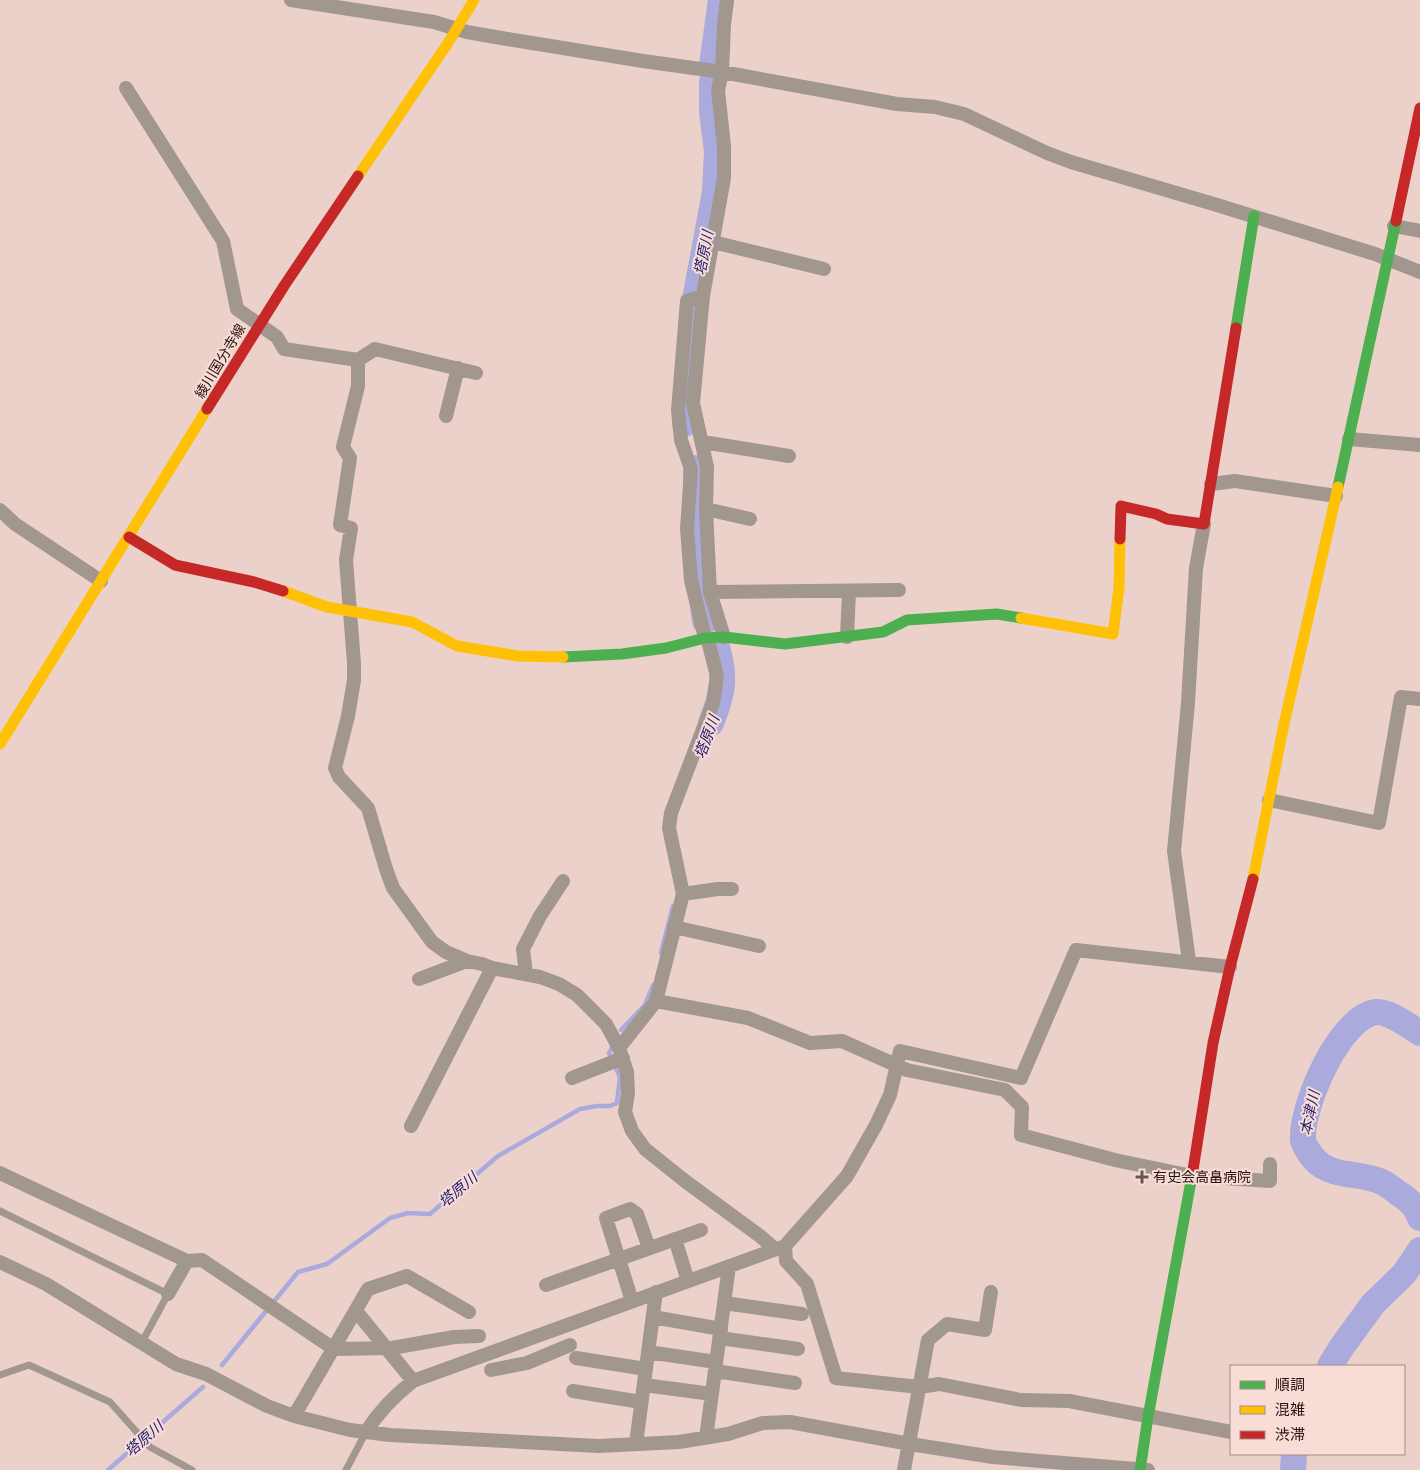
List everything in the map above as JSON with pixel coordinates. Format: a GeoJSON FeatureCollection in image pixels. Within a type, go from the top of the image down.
{"type":"FeatureCollection","features":[{"type":"Feature","properties":{"kind":"street"},"geometry":{"type":"LineString","coordinates":[[291,0],[434,22],[456,29],[633,60],[722,72],[897,104],[935,107],[964,114],[1047,153],[1071,162],[1375,254],[1420,272]]}},
{"type":"Feature","properties":{"kind":"street","name":"綾川国分寺線"},"geometry":{"type":"LineString","coordinates":[[0,744],[284,286],[474,0]]}},
{"type":"Feature","properties":{"kind":"street"},"geometry":{"type":"LineString","coordinates":[[724,636],[710,592],[706,508],[707,467],[693,403],[703,296],[724,178],[724,146],[718,90],[722,72],[727,0]]}},
{"type":"Feature","properties":{"kind":"street"},"geometry":{"type":"LineString","coordinates":[[126,88],[224,240],[237,309],[278,337],[284,349],[358,360],[375,349],[476,373]]}},
{"type":"Feature","properties":{"kind":"street"},"geometry":{"type":"LineString","coordinates":[[1140,1470],[1192,1176],[1213,1043],[1253,878],[1420,108]]}},
{"type":"Feature","properties":{"kind":"street"},"geometry":{"type":"LineString","coordinates":[[1190,961],[1174,850],[1188,703],[1196,568],[1254,216]]}},
{"type":"Feature","properties":{"kind":"street"},"geometry":{"type":"LineString","coordinates":[[1394,226],[1420,231]]}},
{"type":"Feature","properties":{"kind":"street"},"geometry":{"type":"LineString","coordinates":[[712,242],[824,269]]}},
{"type":"Feature","properties":{"kind":"street"},"geometry":{"type":"LineString","coordinates":[[572,1078],[608,1064],[621,1055],[656,1001],[683,894],[669,828],[671,813],[713,703],[717,676],[708,641],[705,638],[691,580],[687,529],[691,469],[681,440],[678,410],[687,301],[703,296]]}},
{"type":"Feature","properties":{"kind":"street"},"geometry":{"type":"LineString","coordinates":[[358,360],[358,386],[343,447],[350,458],[340,525],[350,528],[346,560],[354,680],[348,716],[335,768],[339,777],[368,808],[386,869],[394,888],[432,942],[446,952],[467,961],[540,977],[559,984],[577,995],[606,1024],[628,1072],[628,1093],[625,1112],[632,1131],[645,1149],[685,1181],[760,1236],[780,1248],[786,1262],[807,1284],[836,1378],[919,1387],[939,1384],[1021,1400],[1069,1401],[1230,1432]]}},
{"type":"Feature","properties":{"kind":"street"},"geometry":{"type":"LineString","coordinates":[[446,416],[458,368]]}},
{"type":"Feature","properties":{"kind":"street"},"geometry":{"type":"LineString","coordinates":[[681,440],[700,436],[789,456]]}},
{"type":"Feature","properties":{"kind":"street"},"geometry":{"type":"LineString","coordinates":[[1349,439],[1420,445]]}},
{"type":"Feature","properties":{"kind":"street"},"geometry":{"type":"LineString","coordinates":[[1211,484],[1235,481],[1336,496]]}},
{"type":"Feature","properties":{"kind":"street"},"geometry":{"type":"LineString","coordinates":[[129,537],[175,565],[254,582],[300,596],[327,607],[412,622],[457,646],[518,656],[555,657],[622,654],[666,648],[705,638],[724,636],[785,644],[883,632],[908,620],[997,614],[1113,634],[1119,588],[1121,506],[1156,514],[1167,519],[1204,524]]}},
{"type":"Feature","properties":{"kind":"street"},"geometry":{"type":"LineString","coordinates":[[706,508],[750,519]]}},
{"type":"Feature","properties":{"kind":"street"},"geometry":{"type":"LineString","coordinates":[[0,510],[15,524],[101,581]]}},
{"type":"Feature","properties":{"kind":"street"},"geometry":{"type":"LineString","coordinates":[[710,592],[899,590]]}},
{"type":"Feature","properties":{"kind":"street"},"geometry":{"type":"LineString","coordinates":[[846,637],[849,591]]}},
{"type":"Feature","properties":{"kind":"street"},"geometry":{"type":"LineString","coordinates":[[1269,800],[1379,822],[1401,697],[1420,699]]}},
{"type":"Feature","properties":{"kind":"street"},"geometry":{"type":"LineString","coordinates":[[526,974],[523,949],[540,916],[563,881]]}},
{"type":"Feature","properties":{"kind":"street"},"geometry":{"type":"LineString","coordinates":[[683,894],[732,889]]}},
{"type":"Feature","properties":{"kind":"street"},"geometry":{"type":"LineString","coordinates":[[674,928],[759,946]]}},
{"type":"Feature","properties":{"kind":"street"},"geometry":{"type":"LineString","coordinates":[[366,1432],[392,1398],[413,1381],[780,1248],[846,1176],[876,1125],[890,1095],[900,1051],[1021,1078],[1076,950],[1190,961],[1230,967]]}},
{"type":"Feature","properties":{"kind":"street"},"geometry":{"type":"LineString","coordinates":[[419,979],[467,961]]}},
{"type":"Feature","properties":{"kind":"street"},"geometry":{"type":"LineString","coordinates":[[411,1126],[492,968]]}},
{"type":"Feature","properties":{"kind":"street"},"geometry":{"type":"LineString","coordinates":[[656,1001],[748,1018],[810,1043],[842,1041],[908,1070],[1005,1090],[1022,1107],[1021,1135],[1115,1160],[1192,1176],[1270,1181],[1270,1164]]}},
{"type":"Feature","properties":{"kind":"street"},"geometry":{"type":"LineString","coordinates":[[0,1173],[187,1260],[202,1260],[334,1349],[386,1348],[454,1337],[479,1336]]}},
{"type":"Feature","properties":{"kind":"street"},"geometry":{"type":"LineString","coordinates":[[632,1301],[606,1218],[630,1209],[637,1214],[649,1248]]}},
{"type":"Feature","properties":{"kind":"street"},"geometry":{"type":"LineString","coordinates":[[546,1285],[700,1230]]}},
{"type":"Feature","properties":{"kind":"street"},"geometry":{"type":"LineString","coordinates":[[675,1239],[688,1280]]}},
{"type":"Feature","properties":{"kind":"street"},"geometry":{"type":"LineString","coordinates":[[168,1294],[187,1260]]}},
{"type":"Feature","properties":{"kind":"street"},"geometry":{"type":"LineString","coordinates":[[0,1262],[46,1284],[176,1364],[206,1374],[266,1406],[294,1416],[350,1430],[390,1435],[598,1446],[679,1442],[728,1434],[763,1423],[790,1422],[993,1457],[1148,1470]]}},
{"type":"Feature","properties":{"kind":"street"},"geometry":{"type":"LineString","coordinates":[[706,1438],[730,1266]]}},
{"type":"Feature","properties":{"kind":"street"},"geometry":{"type":"LineString","coordinates":[[294,1416],[368,1289],[407,1276],[469,1312]]}},
{"type":"Feature","properties":{"kind":"street"},"geometry":{"type":"LineString","coordinates":[[636,1444],[656,1292]]}},
{"type":"Feature","properties":{"kind":"street"},"geometry":{"type":"LineString","coordinates":[[904,1470],[928,1340],[947,1324],[985,1330],[991,1292]]}},
{"type":"Feature","properties":{"kind":"street"},"geometry":{"type":"LineString","coordinates":[[724,1304],[802,1314]]}},
{"type":"Feature","properties":{"kind":"street"},"geometry":{"type":"LineString","coordinates":[[356,1311],[413,1381]]}},
{"type":"Feature","properties":{"kind":"street"},"geometry":{"type":"LineString","coordinates":[[653,1317],[798,1349]]}},
{"type":"Feature","properties":{"kind":"street"},"geometry":{"type":"LineString","coordinates":[[491,1370],[527,1363],[570,1345]]}},
{"type":"Feature","properties":{"kind":"street"},"geometry":{"type":"LineString","coordinates":[[648,1352],[794,1382]]}},
{"type":"Feature","properties":{"kind":"street"},"geometry":{"type":"LineString","coordinates":[[576,1358],[646,1369]]}},
{"type":"Feature","properties":{"kind":"street"},"geometry":{"type":"LineString","coordinates":[[644,1385],[712,1394]]}},
{"type":"Feature","properties":{"kind":"street"},"geometry":{"type":"LineString","coordinates":[[573,1392],[642,1402]]}},
{"type":"Feature","properties":{"kind":"lane"},"geometry":{"type":"LineString","coordinates":[[0,1211],[168,1294],[142,1342]]}},
{"type":"Feature","properties":{"kind":"lane"},"geometry":{"type":"LineString","coordinates":[[0,1375],[29,1365],[110,1402],[150,1447],[192,1470]]}},
{"type":"Feature","properties":{"kind":"lane"},"geometry":{"type":"LineString","coordinates":[[346,1470],[366,1432]]}},
{"type":"Feature","properties":{"kind":"waterway","name":"塔原川"},"geometry":{"type":"LineString","coordinates":[[712,65],[721,0]]}},
{"type":"Feature","properties":{"kind":"waterway","name":"塔原川"},"geometry":{"type":"LineString","coordinates":[[685,424],[694,305],[715,192],[717,151],[712,112],[712,82]]}},
{"type":"Feature","properties":{"kind":"waterway","name":"塔原川"},"geometry":{"type":"LineString","coordinates":[[696,468],[696,551],[705,621]]}},
{"type":"Feature","properties":{"kind":"waterway","name":"塔原川"},"geometry":{"type":"LineString","coordinates":[[711,723],[721,694],[722,685],[722,668],[717,647]]}},
{"type":"Feature","properties":{"kind":"waterway","name":"塔原川"},"geometry":{"type":"LineString","coordinates":[[661,953],[673,906]]}},
{"type":"Feature","properties":{"kind":"waterway","name":"塔原川"},"geometry":{"type":"LineString","coordinates":[[621,1030],[645,1005],[653,985]]}},
{"type":"Feature","properties":{"kind":"waterway","name":"本津川"},"geometry":{"type":"LineString","coordinates":[[1420,1033],[1393,1016],[1381,1012],[1376,1012],[1362,1018],[1349,1029],[1336,1046],[1315,1086],[1308,1107],[1303,1140],[1312,1156],[1322,1166],[1330,1170],[1374,1179],[1384,1183],[1409,1201],[1417,1210],[1420,1218]]}},
{"type":"Feature","properties":{"kind":"waterway","name":"塔原川"},"geometry":{"type":"LineString","coordinates":[[222,1365],[298,1272],[327,1264],[390,1218],[408,1213],[430,1214],[498,1156],[580,1109],[610,1106],[617,1103],[620,1077],[609,1053],[614,1044]]}},
{"type":"Feature","properties":{"kind":"waterway","name":"本津川"},"geometry":{"type":"LineString","coordinates":[[1331,1365],[1373,1304],[1404,1274],[1420,1250]]}},
{"type":"Feature","properties":{"kind":"waterway","name":"塔原川"},"geometry":{"type":"LineString","coordinates":[[108,1470],[203,1387]]}},
{"type":"Feature","properties":{"kind":"waterway","name":"本津川"},"geometry":{"type":"LineString","coordinates":[[1293,1470],[1294,1455]]}},
{"type":"Feature","properties":{"kind":"traffic: fast"},"geometry":{"type":"LineString","coordinates":[[1236,328],[1254,216]]}},
{"type":"Feature","properties":{"kind":"traffic: fast"},"geometry":{"type":"LineString","coordinates":[[1338,487],[1396,221]]}},
{"type":"Feature","properties":{"kind":"traffic: fast"},"geometry":{"type":"LineString","coordinates":[[563,657],[622,654],[666,648],[705,638],[724,637],[785,644],[883,632],[907,620],[997,614],[1021,618]]}},
{"type":"Feature","properties":{"kind":"traffic: fast"},"geometry":{"type":"LineString","coordinates":[[1140,1470],[1193,1170]]}},
{"type":"Feature","properties":{"kind":"traffic: slow"},"geometry":{"type":"LineString","coordinates":[[358,176],[448,43],[474,0]]}},
{"type":"Feature","properties":{"kind":"traffic: slow"},"geometry":{"type":"LineString","coordinates":[[0,744],[207,409]]}},
{"type":"Feature","properties":{"kind":"traffic: slow"},"geometry":{"type":"LineString","coordinates":[[1253,879],[1284,724],[1338,487]]}},
{"type":"Feature","properties":{"kind":"traffic: slow"},"geometry":{"type":"LineString","coordinates":[[1021,618],[1113,634],[1119,588],[1120,539]]}},
{"type":"Feature","properties":{"kind":"traffic: slow"},"geometry":{"type":"LineString","coordinates":[[283,591],[327,607],[412,622],[457,646],[518,656],[563,657]]}},
{"type":"Feature","properties":{"kind":"traffic: jam"},"geometry":{"type":"LineString","coordinates":[[1396,221],[1420,108]]}},
{"type":"Feature","properties":{"kind":"traffic: jam"},"geometry":{"type":"LineString","coordinates":[[207,409],[284,286],[358,176]]}},
{"type":"Feature","properties":{"kind":"traffic: jam"},"geometry":{"type":"LineString","coordinates":[[1120,539],[1121,506],[1156,514],[1167,519],[1204,524],[1236,328]]}},
{"type":"Feature","properties":{"kind":"traffic: jam"},"geometry":{"type":"LineString","coordinates":[[129,537],[175,565],[254,582],[283,591]]}},
{"type":"Feature","properties":{"kind":"traffic: jam"},"geometry":{"type":"LineString","coordinates":[[1193,1170],[1213,1043],[1253,879]]}},
{"type":"Feature","properties":{"kind":"place","name":"有史会高畠病院"},"geometry":{"type":"Point","coordinates":[1142,1177]}}]}
